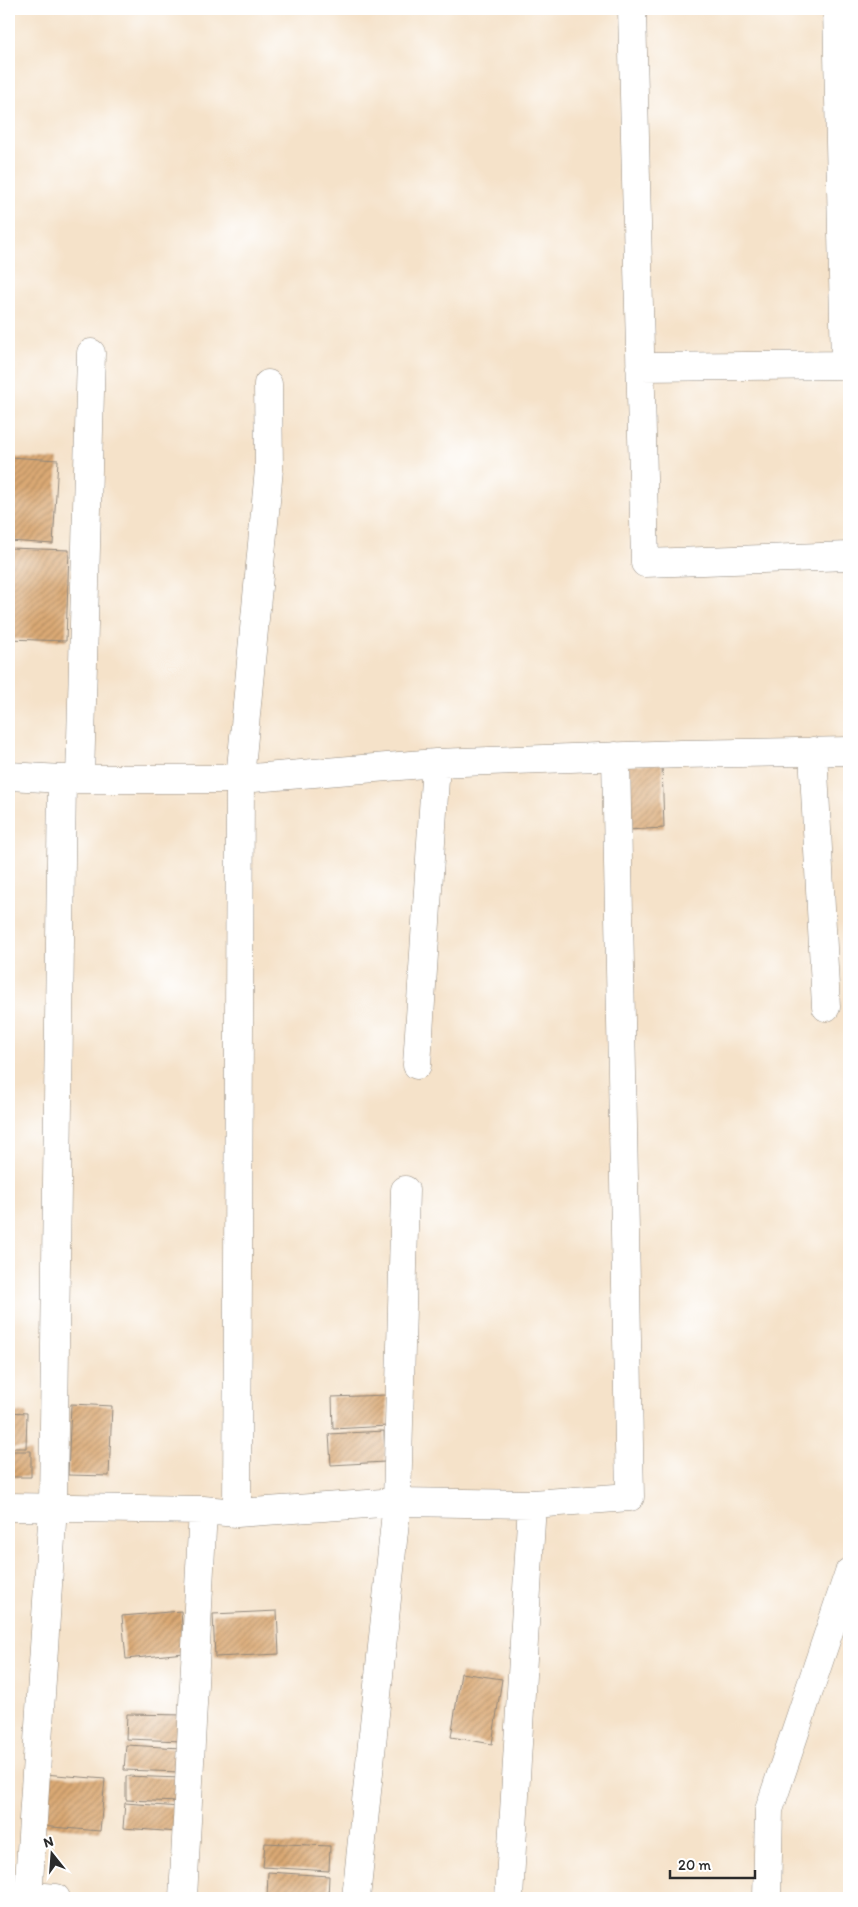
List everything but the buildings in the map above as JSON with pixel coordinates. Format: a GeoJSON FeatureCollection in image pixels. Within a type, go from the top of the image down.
{"type":"FeatureCollection","features":[{"type":"Feature","properties":{"kind":"street"},"geometry":{"type":"LineString","coordinates":[[632,9],[645,563],[849,556]]}},
{"type":"Feature","properties":{"kind":"street"},"geometry":{"type":"LineString","coordinates":[[640,367],[847,365],[837,9]]}},
{"type":"Feature","properties":{"kind":"street"},"geometry":{"type":"LineString","coordinates":[[56,1898],[21,1896],[53,1507],[71,779],[91,353]]}},
{"type":"Feature","properties":{"kind":"street"},"geometry":{"type":"LineString","coordinates":[[237,1513],[240,779],[268,469],[268,384]]}},
{"type":"Feature","properties":{"kind":"street"},"geometry":{"type":"LineString","coordinates":[[813,751],[826,1007]]}},
{"type":"Feature","properties":{"kind":"street"},"geometry":{"type":"LineString","coordinates":[[9,776],[71,779],[240,779],[436,763],[616,756],[849,751]]}},
{"type":"Feature","properties":{"kind":"street"},"geometry":{"type":"LineString","coordinates":[[9,1507],[203,1510],[237,1513],[398,1502],[532,1504],[630,1497],[616,756]]}},
{"type":"Feature","properties":{"kind":"street"},"geometry":{"type":"LineString","coordinates":[[417,1065],[436,763]]}},
{"type":"Feature","properties":{"kind":"street"},"geometry":{"type":"LineString","coordinates":[[356,1898],[398,1502],[405,1190]]}},
{"type":"Feature","properties":{"kind":"street"},"geometry":{"type":"LineString","coordinates":[[509,1898],[532,1504]]}},
{"type":"Feature","properties":{"kind":"street"},"geometry":{"type":"LineString","coordinates":[[183,1898],[203,1510]]}},
{"type":"Feature","properties":{"kind":"street"},"geometry":{"type":"LineString","coordinates":[[767,1898],[769,1810],[849,1572]]}}]}
